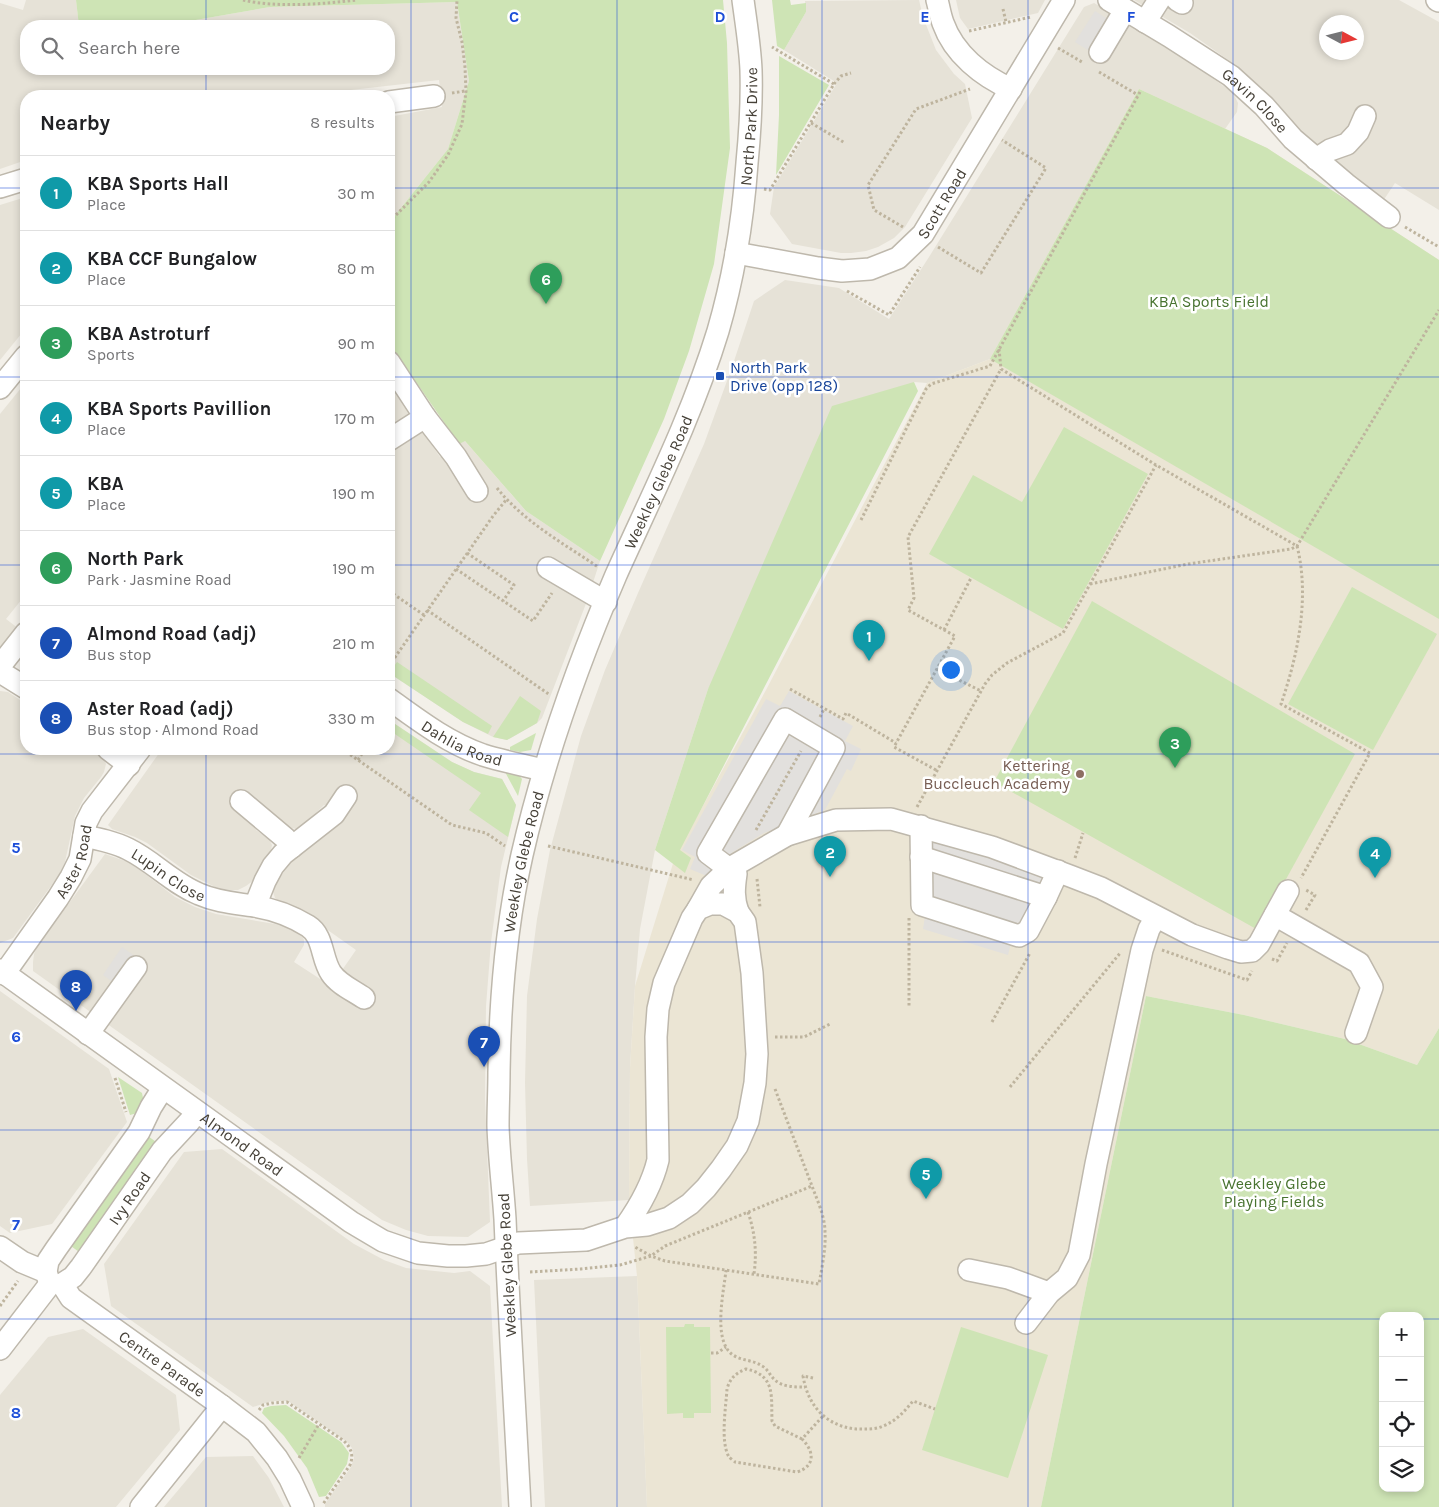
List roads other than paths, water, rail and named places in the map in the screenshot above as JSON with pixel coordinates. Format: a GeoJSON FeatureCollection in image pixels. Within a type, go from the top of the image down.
{"type":"FeatureCollection","features":[{"type":"Feature","properties":{"kind":"street","name":"North Park Drive"},"geometry":{"type":"LineString","coordinates":[[736,253],[745,187],[751,112],[751,67],[743,0]]}},
{"type":"Feature","properties":{"kind":"street"},"geometry":{"type":"LineString","coordinates":[[937,0],[943,24],[953,43],[973,65],[998,83],[1011,89]]}},
{"type":"Feature","properties":{"kind":"street","name":"Scott Road"},"geometry":{"type":"LineString","coordinates":[[736,253],[842,271],[870,269],[898,258],[923,234],[1064,0]]}},
{"type":"Feature","properties":{"kind":"street"},"geometry":{"type":"LineString","coordinates":[[1146,22],[1159,0]]}},
{"type":"Feature","properties":{"kind":"street"},"geometry":{"type":"LineString","coordinates":[[1100,52],[1117,5]]}},
{"type":"Feature","properties":{"kind":"street","name":"Gavin Close"},"geometry":{"type":"LineString","coordinates":[[1117,5],[1231,76],[1264,106],[1293,139],[1389,217]]}},
{"type":"Feature","properties":{"kind":"street"},"geometry":{"type":"LineString","coordinates":[[395,101],[434,96]]}},
{"type":"Feature","properties":{"kind":"street"},"geometry":{"type":"LineString","coordinates":[[1316,159],[1330,150],[1347,144],[1358,132],[1365,116]]}},
{"type":"Feature","properties":{"kind":"street"},"geometry":{"type":"LineString","coordinates":[[0,187],[20,180]]}},
{"type":"Feature","properties":{"kind":"street","name":"Weekley Glebe Road"},"geometry":{"type":"LineString","coordinates":[[520,1507],[498,1126],[501,1006],[507,949],[521,858],[543,770],[570,693],[606,602],[684,426],[717,333],[736,253]]}},
{"type":"Feature","properties":{"kind":"street"},"geometry":{"type":"LineString","coordinates":[[0,388],[20,363]]}},
{"type":"Feature","properties":{"kind":"street"},"geometry":{"type":"LineString","coordinates":[[395,371],[425,417],[456,457],[486,488]]}},
{"type":"Feature","properties":{"kind":"street"},"geometry":{"type":"LineString","coordinates":[[395,436],[425,417]]}},
{"type":"Feature","properties":{"kind":"street"},"geometry":{"type":"LineString","coordinates":[[556,572],[606,602]]}},
{"type":"Feature","properties":{"kind":"street"},"geometry":{"type":"LineString","coordinates":[[0,666],[20,641]]}},
{"type":"Feature","properties":{"kind":"street"},"geometry":{"type":"LineString","coordinates":[[0,672],[20,684]]}},
{"type":"Feature","properties":{"kind":"street","name":"Dahlia Road"},"geometry":{"type":"LineString","coordinates":[[395,703],[416,719],[454,742],[483,755],[543,770]]}},
{"type":"Feature","properties":{"kind":"street"},"geometry":{"type":"LineString","coordinates":[[730,868],[708,853],[784,719],[834,748],[787,835]]}},
{"type":"Feature","properties":{"kind":"street","name":"Aster Road"},"geometry":{"type":"LineString","coordinates":[[2,972],[58,898],[71,877],[80,859],[86,823],[92,811],[134,757]]}},
{"type":"Feature","properties":{"kind":"street"},"geometry":{"type":"LineString","coordinates":[[255,906],[273,866],[283,854],[334,814],[346,796]]}},
{"type":"Feature","properties":{"kind":"street"},"geometry":{"type":"LineString","coordinates":[[241,801],[279,832],[292,847]]}},
{"type":"Feature","properties":{"kind":"street"},"geometry":{"type":"LineString","coordinates":[[626,1235],[656,1170],[658,1160],[656,1037],[658,1009],[664,983],[692,918],[711,886],[730,868],[787,835],[836,820],[891,818],[918,820],[992,847],[1066,866],[1101,888],[1192,935],[1241,952],[1252,951],[1258,944],[1288,891]]}},
{"type":"Feature","properties":{"kind":"street"},"geometry":{"type":"LineString","coordinates":[[918,820],[922,905],[1019,936],[1028,931],[1046,897],[1066,866]]}},
{"type":"Feature","properties":{"kind":"street","name":"Lupin Close"},"geometry":{"type":"LineString","coordinates":[[84,836],[109,841],[129,849],[180,885],[197,894],[215,900],[255,906],[287,916],[309,926],[317,934],[330,973],[364,998]]}},
{"type":"Feature","properties":{"kind":"street"},"geometry":{"type":"LineString","coordinates":[[921,857],[1046,897]]}},
{"type":"Feature","properties":{"kind":"street","name":"Almond Road"},"geometry":{"type":"LineString","coordinates":[[2,972],[351,1222],[383,1241],[418,1253],[448,1256],[486,1254],[518,1244],[586,1240],[626,1235],[669,1218],[690,1204],[706,1188],[726,1162],[749,1119],[755,1083],[757,1054],[752,973],[745,922],[734,902],[733,890],[736,874],[730,868]]}},
{"type":"Feature","properties":{"kind":"street"},"geometry":{"type":"LineString","coordinates":[[698,909],[710,904],[723,904],[738,912]]}},
{"type":"Feature","properties":{"kind":"street"},"geometry":{"type":"LineString","coordinates":[[1275,915],[1359,963],[1372,986],[1356,1033]]}},
{"type":"Feature","properties":{"kind":"street"},"geometry":{"type":"LineString","coordinates":[[1026,1323],[1049,1293],[1067,1278],[1079,1256],[1096,1164],[1142,950],[1149,929],[1156,917]]}},
{"type":"Feature","properties":{"kind":"street"},"geometry":{"type":"LineString","coordinates":[[88,1034],[136,967]]}},
{"type":"Feature","properties":{"kind":"street","name":"Ivy Road"},"geometry":{"type":"LineString","coordinates":[[53,1280],[48,1261],[139,1132],[163,1088]]}},
{"type":"Feature","properties":{"kind":"street","name":"Ivy Road"},"geometry":{"type":"LineString","coordinates":[[0,1349],[53,1280],[73,1277],[162,1151],[197,1112]]}},
{"type":"Feature","properties":{"kind":"street","name":"Centre Parade"},"geometry":{"type":"LineString","coordinates":[[0,1248],[53,1280],[71,1298],[256,1432],[290,1479],[304,1507]]}},
{"type":"Feature","properties":{"kind":"street"},"geometry":{"type":"LineString","coordinates":[[968,1270],[1008,1278],[1049,1293]]}},
{"type":"Feature","properties":{"kind":"street"},"geometry":{"type":"LineString","coordinates":[[141,1507],[222,1406]]}},
{"type":"Feature","properties":{"kind":"place","name":"North Park"},"geometry":{"type":"Point","coordinates":[546,304]}},
{"type":"Feature","properties":{"kind":"place","name":"North Park Drive (opp 128)"},"geometry":{"type":"Point","coordinates":[720,376]}},
{"type":"Feature","properties":{"kind":"place","name":"KBA Sports Hall"},"geometry":{"type":"Point","coordinates":[869,661]}},
{"type":"Feature","properties":{"kind":"place","name":"KBA Astroturf"},"geometry":{"type":"Point","coordinates":[1175,768]}},
{"type":"Feature","properties":{"kind":"place","name":"Kettering Buccleuch Academy"},"geometry":{"type":"Point","coordinates":[1080,774]}},
{"type":"Feature","properties":{"kind":"place","name":"KBA CCF Bungalow"},"geometry":{"type":"Point","coordinates":[830,877]}},
{"type":"Feature","properties":{"kind":"place","name":"KBA Sports Pavillion"},"geometry":{"type":"Point","coordinates":[1375,878]}},
{"type":"Feature","properties":{"kind":"place","name":"Aster Road (adj)"},"geometry":{"type":"Point","coordinates":[76,1011]}},
{"type":"Feature","properties":{"kind":"place","name":"Almond Road (adj)"},"geometry":{"type":"Point","coordinates":[484,1067]}},
{"type":"Feature","properties":{"kind":"place","name":"KBA"},"geometry":{"type":"Point","coordinates":[926,1199]}},
{"type":"Feature","properties":{"kind":"park label","name":"KBA Sports Field"},"geometry":{"type":"Point","coordinates":[1209,301]}},
{"type":"Feature","properties":{"kind":"park label","name":"Weekley Glebe Playing Fields"},"geometry":{"type":"Point","coordinates":[1274,1192]}}]}
